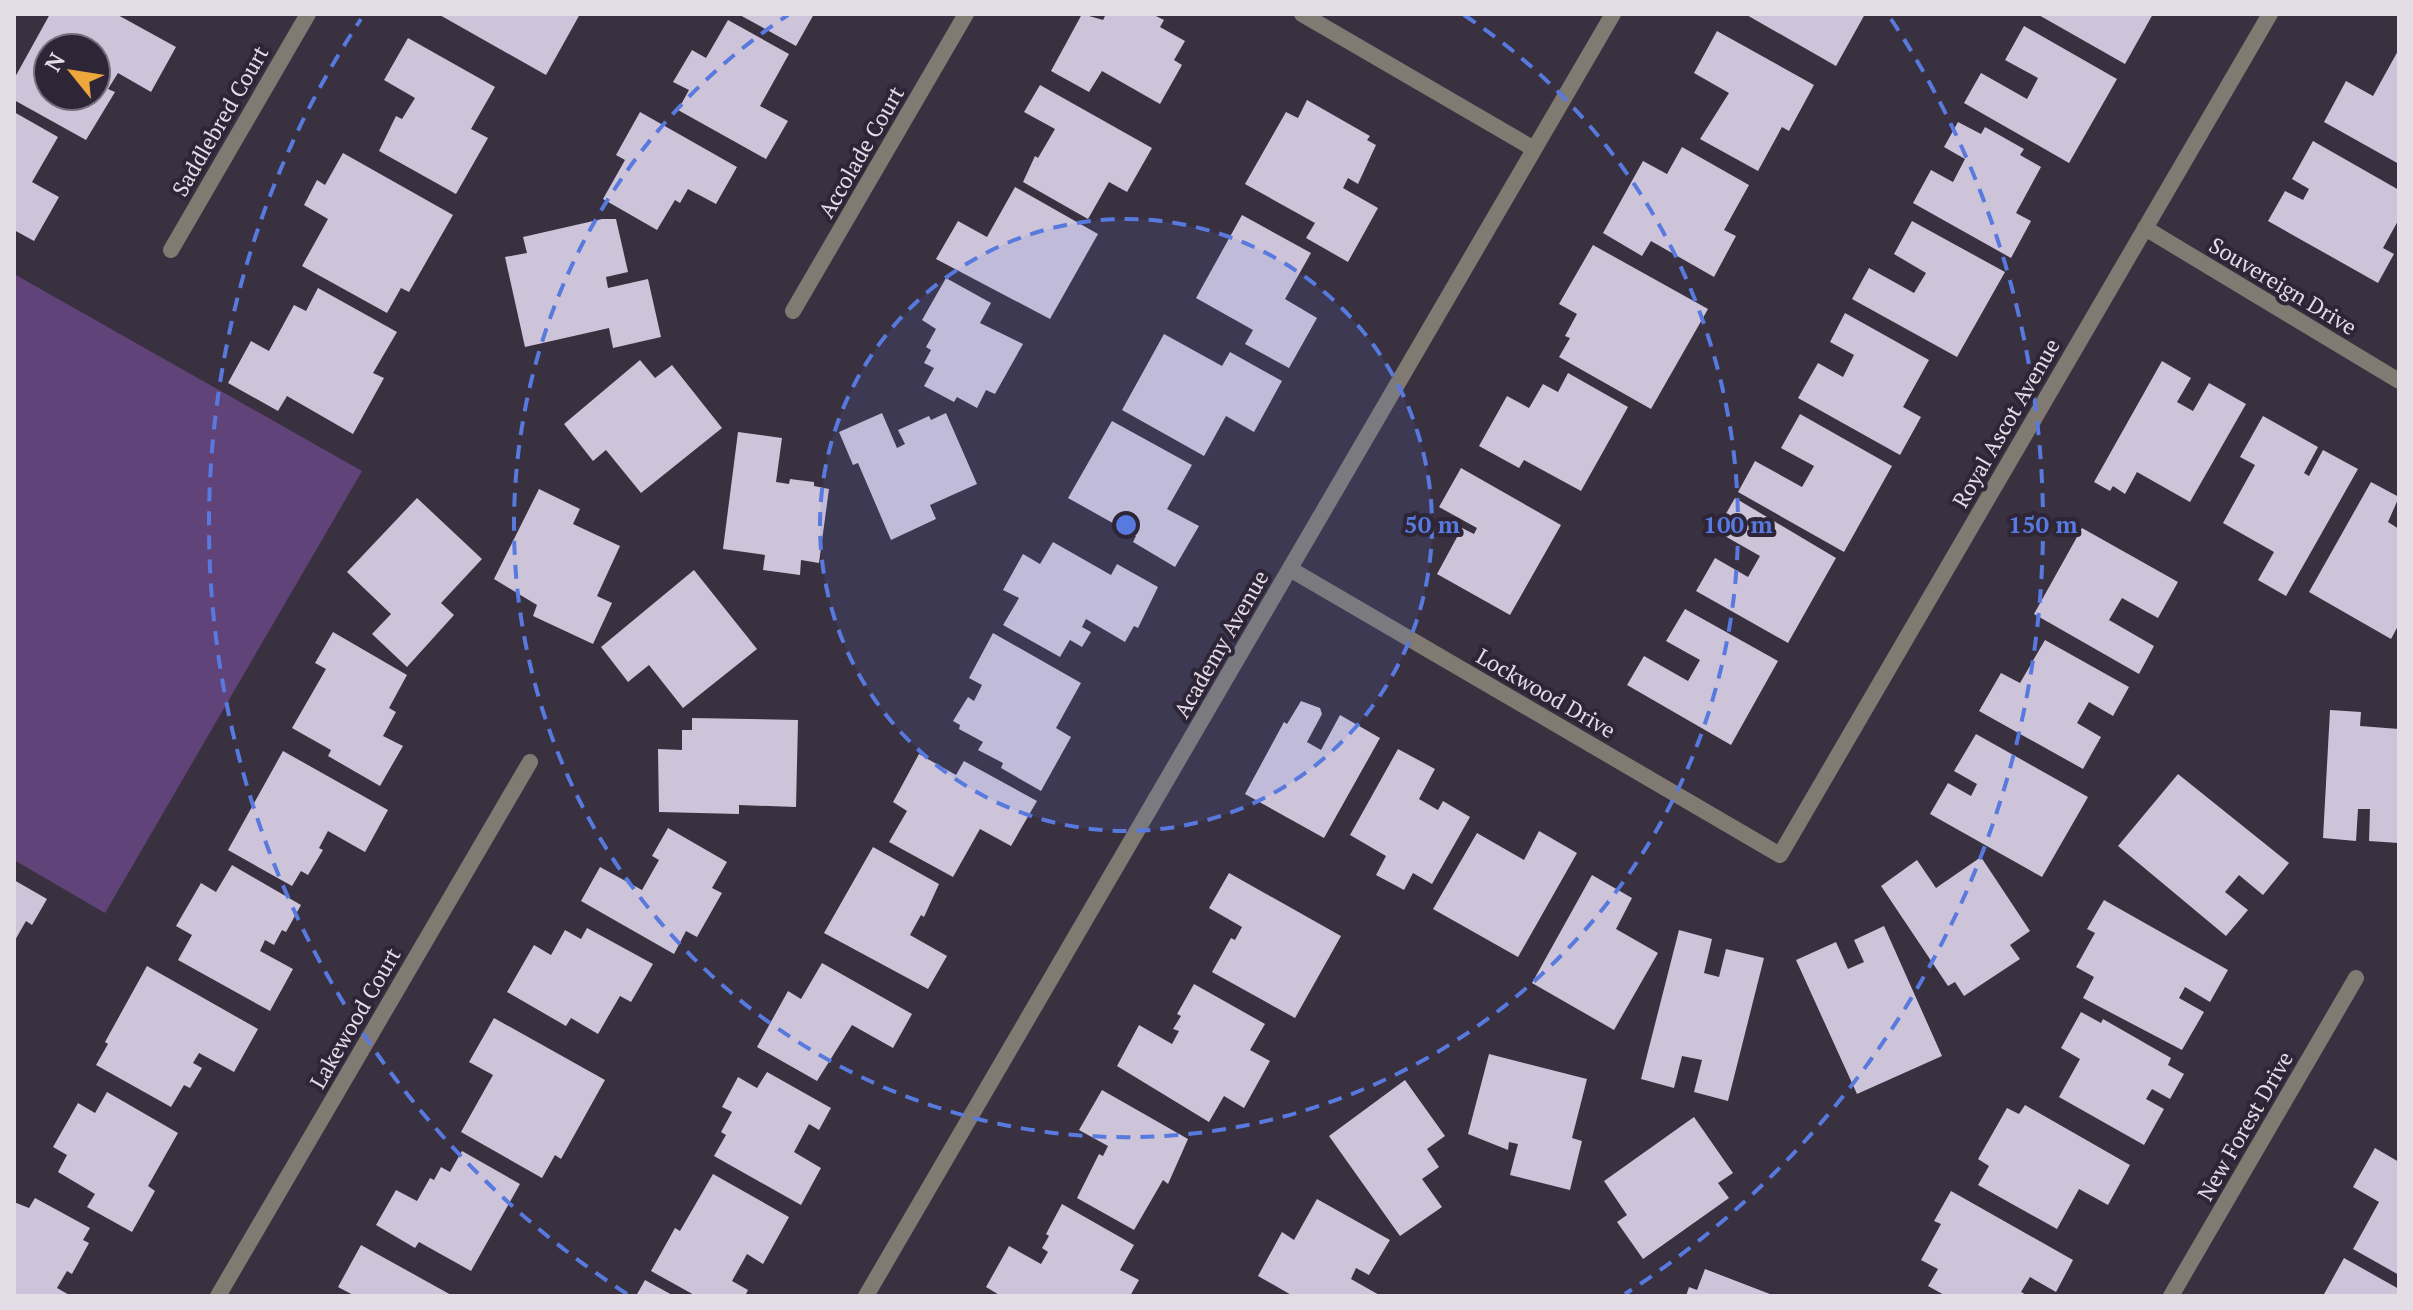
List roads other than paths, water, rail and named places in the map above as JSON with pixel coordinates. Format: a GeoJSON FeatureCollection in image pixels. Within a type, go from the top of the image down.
{"type":"FeatureCollection","features":[{"type":"Feature","properties":{"kind":"street","name":"Saddlebred Court"},"geometry":{"type":"LineString","coordinates":[[171,250],[308,14]]}},
{"type":"Feature","properties":{"kind":"street","name":"Accolade Court"},"geometry":{"type":"LineString","coordinates":[[793,311],[966,14]]}},
{"type":"Feature","properties":{"kind":"street"},"geometry":{"type":"LineString","coordinates":[[1302,14],[1534,149]]}},
{"type":"Feature","properties":{"kind":"street","name":"Academy Avenue"},"geometry":{"type":"LineString","coordinates":[[866,1296],[1613,14]]}},
{"type":"Feature","properties":{"kind":"street","name":"Royal Ascot Avenue"},"geometry":{"type":"LineString","coordinates":[[1780,855],[2270,14]]}},
{"type":"Feature","properties":{"kind":"street","name":"Souvereign Drive"},"geometry":{"type":"LineString","coordinates":[[2145,228],[2399,381]]}},
{"type":"Feature","properties":{"kind":"street","name":"Lockwood Drive"},"geometry":{"type":"LineString","coordinates":[[1290,569],[1780,855]]}},
{"type":"Feature","properties":{"kind":"street","name":"Lakewood Court"},"geometry":{"type":"LineString","coordinates":[[218,1296],[530,762]]}},
{"type":"Feature","properties":{"kind":"street","name":"New Forest Drive"},"geometry":{"type":"LineString","coordinates":[[2171,1296],[2356,978]]}}]}
